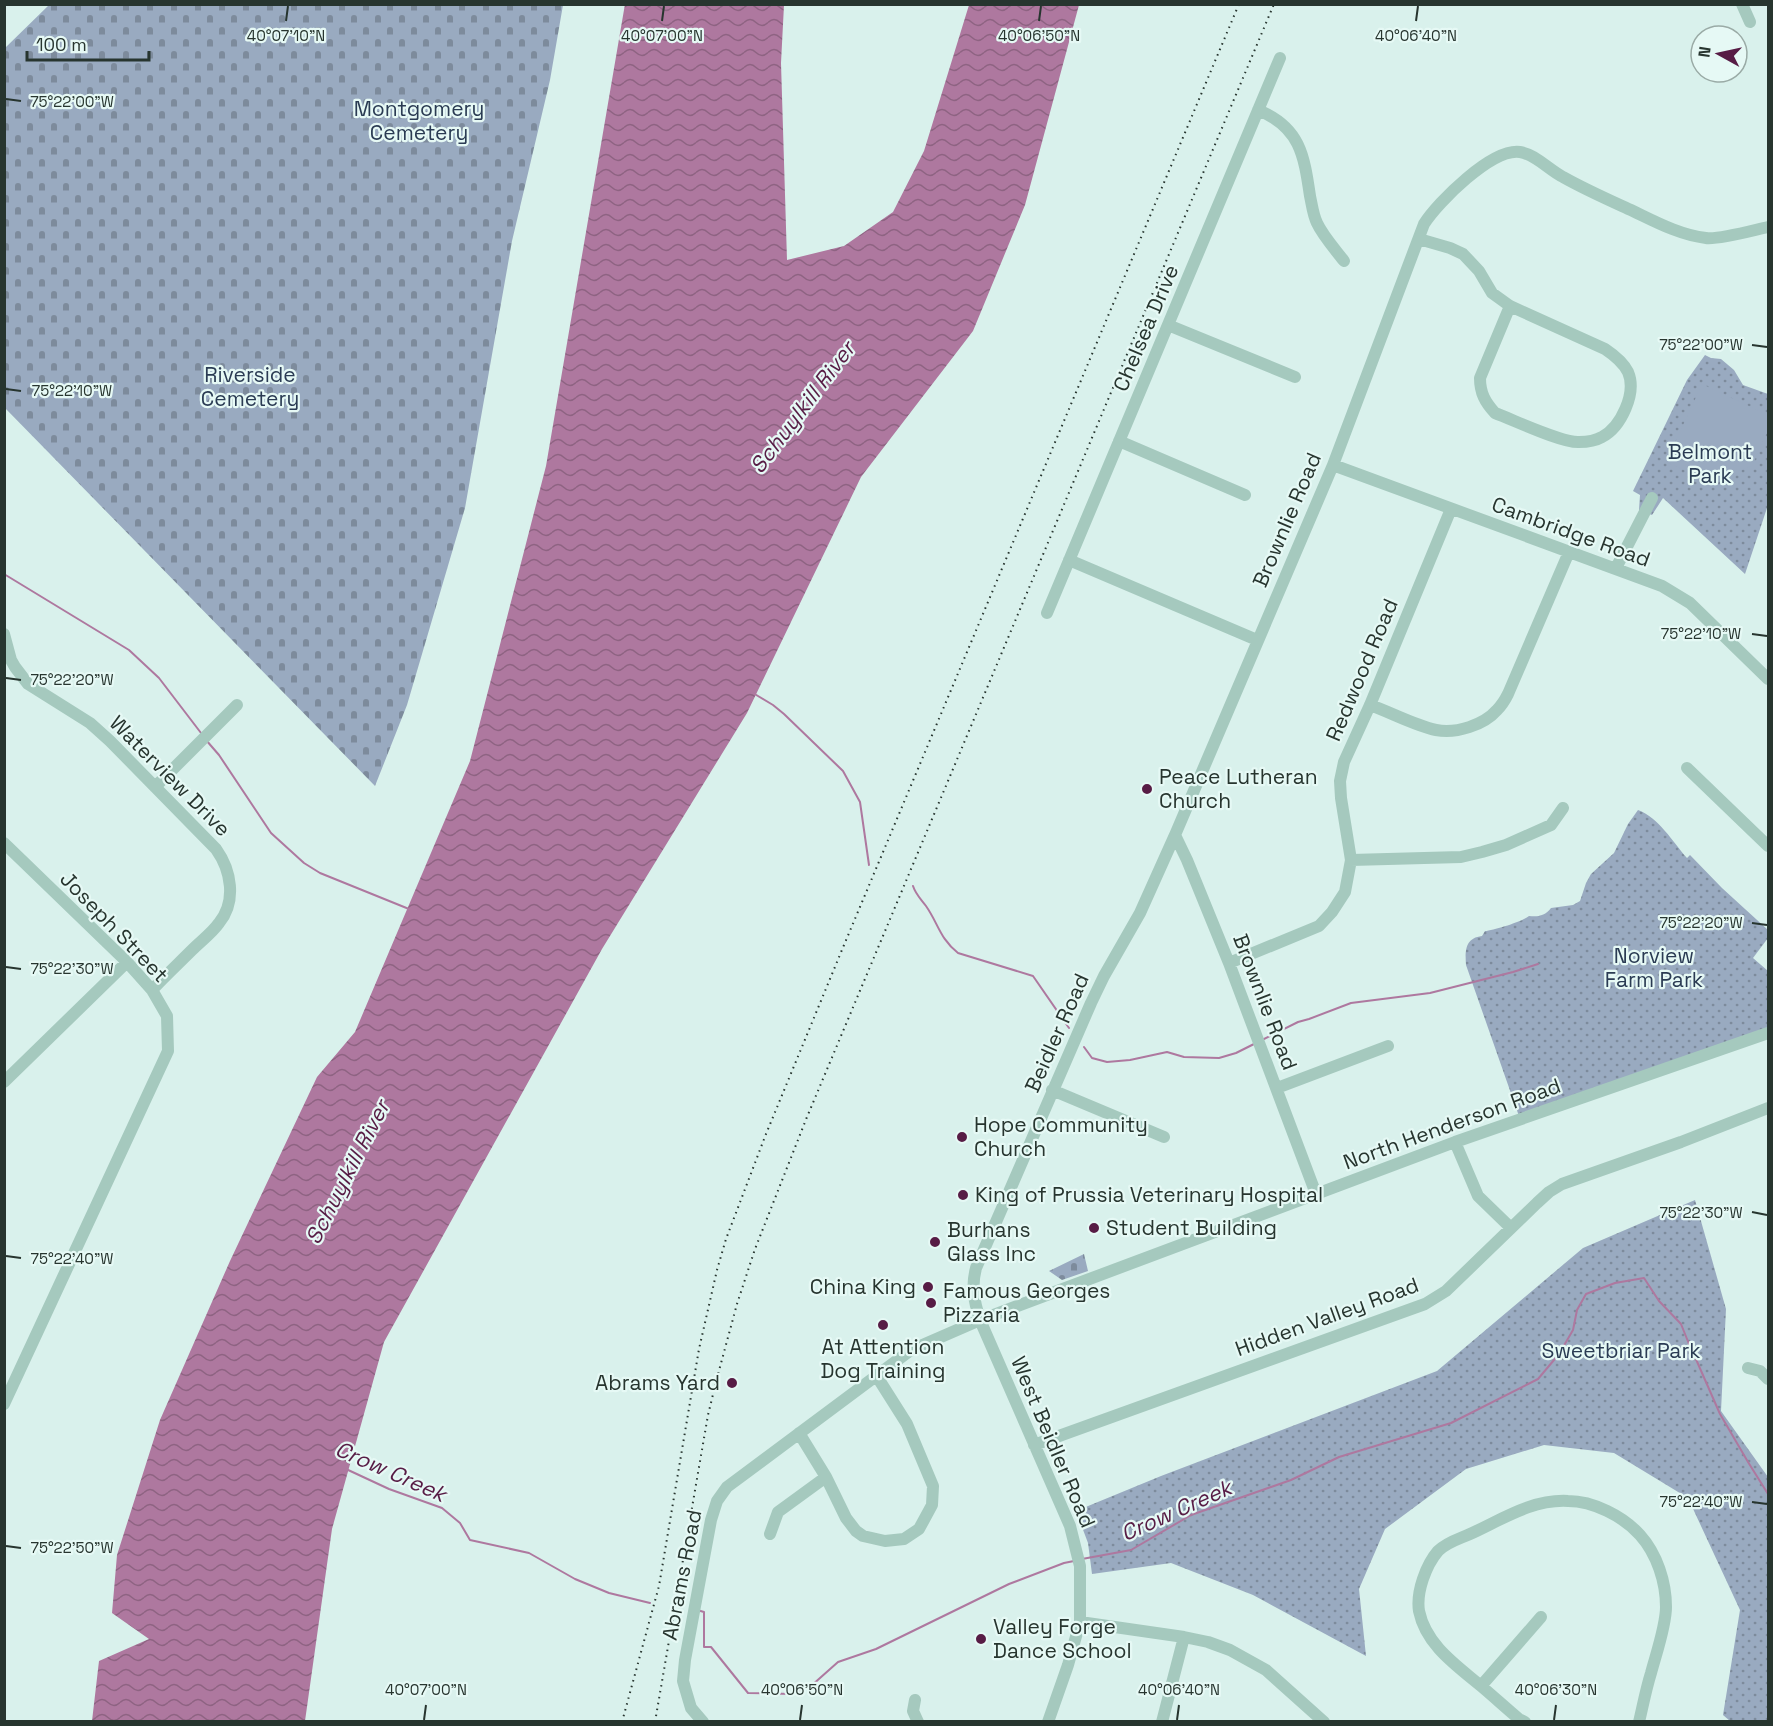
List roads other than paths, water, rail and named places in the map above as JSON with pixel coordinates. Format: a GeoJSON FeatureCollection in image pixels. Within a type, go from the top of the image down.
{"type":"FeatureCollection","features":[{"type":"Feature","properties":{"kind":"street"},"geometry":{"type":"LineString","coordinates":[[1742,4],[1750,22]]}},
{"type":"Feature","properties":{"kind":"street","name":"Chelsea Drive"},"geometry":{"type":"LineString","coordinates":[[1047,613],[1280,58]]}},
{"type":"Feature","properties":{"kind":"street"},"geometry":{"type":"LineString","coordinates":[[1258,110],[1270,115],[1292,132],[1303,161],[1317,224],[1344,261]]}},
{"type":"Feature","properties":{"kind":"street","name":"Brownlie Road"},"geometry":{"type":"LineString","coordinates":[[1316,1194],[1230,963],[1175,835],[1333,465],[1424,224],[1447,195],[1497,156],[1523,152],[1586,190],[1681,232],[1707,239],[1768,227]]}},
{"type":"Feature","properties":{"kind":"street"},"geometry":{"type":"LineString","coordinates":[[1419,239],[1463,254],[1479,271],[1492,293],[1510,306],[1605,350],[1623,364],[1630,383],[1628,402],[1609,432],[1591,441],[1570,442],[1496,413],[1488,405],[1480,389],[1480,378],[1510,306]]}},
{"type":"Feature","properties":{"kind":"street"},"geometry":{"type":"LineString","coordinates":[[1168,325],[1295,377]]}},
{"type":"Feature","properties":{"kind":"street"},"geometry":{"type":"LineString","coordinates":[[1119,441],[1245,495]]}},
{"type":"Feature","properties":{"kind":"street","name":"Cambridge Road"},"geometry":{"type":"LineString","coordinates":[[1333,465],[1662,586],[1690,603],[1768,679]]}},
{"type":"Feature","properties":{"kind":"street"},"geometry":{"type":"LineString","coordinates":[[1616,568],[1652,498]]}},
{"type":"Feature","properties":{"kind":"street","name":"Redwood Road"},"geometry":{"type":"LineString","coordinates":[[1230,963],[1319,926],[1332,912],[1345,892],[1351,860],[1341,798],[1340,782],[1344,762],[1451,509]]}},
{"type":"Feature","properties":{"kind":"street"},"geometry":{"type":"LineString","coordinates":[[1370,705],[1437,730],[1452,730],[1477,724],[1488,718],[1498,710],[1508,694],[1569,552]]}},
{"type":"Feature","properties":{"kind":"street"},"geometry":{"type":"LineString","coordinates":[[1069,560],[1257,640]]}},
{"type":"Feature","properties":{"kind":"street","name":"Waterview Drive"},"geometry":{"type":"LineString","coordinates":[[4,634],[11,660],[28,684],[90,723],[221,856],[229,876],[230,896],[225,915],[220,923],[152,990]]}},
{"type":"Feature","properties":{"kind":"street"},"geometry":{"type":"LineString","coordinates":[[155,787],[237,705]]}},
{"type":"Feature","properties":{"kind":"street"},"geometry":{"type":"LineString","coordinates":[[1687,768],[1768,846]]}},
{"type":"Feature","properties":{"kind":"street"},"geometry":{"type":"LineString","coordinates":[[1351,860],[1461,857],[1482,852],[1506,845],[1551,825],[1563,808]]}},
{"type":"Feature","properties":{"kind":"street","name":"Beidler Road"},"geometry":{"type":"LineString","coordinates":[[980,1320],[973,1297],[976,1268],[1052,1090],[1104,976],[1140,913],[1175,835]]}},
{"type":"Feature","properties":{"kind":"street","name":"Joseph Street"},"geometry":{"type":"LineString","coordinates":[[4,1404],[168,1051],[167,1016],[152,990],[127,962],[6,847]]}},
{"type":"Feature","properties":{"kind":"street"},"geometry":{"type":"LineString","coordinates":[[4,1082],[127,962]]}},
{"type":"Feature","properties":{"kind":"street","name":"North Henderson Road"},"geometry":{"type":"LineString","coordinates":[[799,1433],[911,1350],[980,1320],[1455,1142],[1768,1033]]}},
{"type":"Feature","properties":{"kind":"street"},"geometry":{"type":"LineString","coordinates":[[1277,1088],[1388,1046]]}},
{"type":"Feature","properties":{"kind":"street"},"geometry":{"type":"LineString","coordinates":[[1052,1090],[1164,1137]]}},
{"type":"Feature","properties":{"kind":"street","name":"Hidden Valley Road"},"geometry":{"type":"LineString","coordinates":[[1034,1445],[1425,1304],[1446,1291],[1549,1192],[1570,1180],[1681,1142],[1768,1108]]}},
{"type":"Feature","properties":{"kind":"street"},"geometry":{"type":"LineString","coordinates":[[1455,1142],[1478,1196],[1511,1228]]}},
{"type":"Feature","properties":{"kind":"street","name":"West Beidler Road"},"geometry":{"type":"LineString","coordinates":[[980,1320],[1070,1526],[1080,1566],[1080,1622],[1048,1722]]}},
{"type":"Feature","properties":{"kind":"street"},"geometry":{"type":"LineString","coordinates":[[1748,1368],[1760,1371],[1768,1378]]}},
{"type":"Feature","properties":{"kind":"street"},"geometry":{"type":"LineString","coordinates":[[799,1433],[856,1532],[885,1541],[904,1539],[919,1529],[932,1505],[933,1486],[907,1424],[876,1375]]}},
{"type":"Feature","properties":{"kind":"street","name":"Abrams Road"},"geometry":{"type":"LineString","coordinates":[[703,1722],[691,1708],[683,1681],[712,1515],[720,1496],[727,1487],[799,1433]]}},
{"type":"Feature","properties":{"kind":"street"},"geometry":{"type":"LineString","coordinates":[[770,1534],[778,1512],[826,1477]]}},
{"type":"Feature","properties":{"kind":"street"},"geometry":{"type":"LineString","coordinates":[[1525,1722],[1450,1661],[1425,1630],[1419,1609],[1420,1589],[1438,1552],[1450,1542],[1522,1509],[1549,1502],[1568,1501],[1590,1504],[1622,1520],[1641,1536],[1658,1566],[1664,1585],[1665,1614],[1639,1722]]}},
{"type":"Feature","properties":{"kind":"street"},"geometry":{"type":"LineString","coordinates":[[1481,1686],[1541,1617]]}},
{"type":"Feature","properties":{"kind":"street"},"geometry":{"type":"LineString","coordinates":[[1080,1622],[1184,1636],[1230,1650],[1266,1670],[1324,1722]]}},
{"type":"Feature","properties":{"kind":"street"},"geometry":{"type":"LineString","coordinates":[[1162,1722],[1184,1636]]}},
{"type":"Feature","properties":{"kind":"street"},"geometry":{"type":"LineString","coordinates":[[915,1700],[913,1711],[918,1722]]}},
{"type":"Feature","properties":{"kind":"water","name":"Schuylkill River"},"geometry":{"type":"Polygon","coordinates":[[[625,4],[784,5],[781,63],[787,260],[844,246],[893,212],[924,151],[969,5],[1079,5],[1025,205],[973,331],[861,477],[747,713],[602,949],[384,1342],[332,1529],[305,1721],[92,1721],[99,1661],[149,1639],[112,1613],[117,1555],[160,1420],[230,1261],[317,1077],[355,1032],[470,761],[546,466],[625,4]]]}},
{"type":"Feature","properties":{"kind":"waterway"},"geometry":{"type":"LineString","coordinates":[[4,574],[129,650],[159,678],[201,733]]}},
{"type":"Feature","properties":{"kind":"waterway"},"geometry":{"type":"LineString","coordinates":[[753,693],[784,714],[843,771],[860,802],[869,865]]}},
{"type":"Feature","properties":{"kind":"waterway"},"geometry":{"type":"LineString","coordinates":[[206,740],[219,755],[271,833],[304,863],[320,873],[409,909]]}},
{"type":"Feature","properties":{"kind":"waterway"},"geometry":{"type":"LineString","coordinates":[[913,886],[952,948],[958,953],[1033,976],[1069,1028]]}},
{"type":"Feature","properties":{"kind":"waterway"},"geometry":{"type":"LineString","coordinates":[[1262,1040],[1298,1022],[1351,1003],[1430,993],[1538,964]]}},
{"type":"Feature","properties":{"kind":"waterway"},"geometry":{"type":"LineString","coordinates":[[1084,1047],[1092,1058],[1107,1062],[1130,1060],[1167,1052],[1184,1057],[1219,1058],[1254,1044]]}},
{"type":"Feature","properties":{"kind":"waterway","name":"Crow Creek"},"geometry":{"type":"LineString","coordinates":[[1082,1559],[1131,1550],[1191,1515],[1291,1480],[1339,1457],[1451,1423],[1538,1379],[1559,1354],[1573,1330],[1577,1310],[1586,1294],[1615,1283],[1644,1278],[1659,1301],[1681,1324],[1691,1349]]}},
{"type":"Feature","properties":{"kind":"waterway","name":"Crow Creek"},"geometry":{"type":"LineString","coordinates":[[1695,1357],[1720,1414],[1768,1494]]}},
{"type":"Feature","properties":{"kind":"waterway","name":"Crow Creek"},"geometry":{"type":"LineString","coordinates":[[346,1469],[389,1489],[442,1508],[460,1523],[470,1540],[529,1553],[575,1579],[609,1593],[650,1603]]}},
{"type":"Feature","properties":{"kind":"waterway","name":"Crow Creek"},"geometry":{"type":"LineString","coordinates":[[697,1610],[704,1612],[704,1647],[711,1647],[748,1693],[792,1694],[811,1686],[838,1662],[876,1649],[1009,1584],[1074,1561]]}},
{"type":"Feature","properties":{"kind":"railway"},"geometry":{"type":"LineString","coordinates":[[622,1722],[659,1586],[699,1349],[726,1239],[766,1134],[844,945],[1239,4]]}},
{"type":"Feature","properties":{"kind":"railway"},"geometry":{"type":"LineString","coordinates":[[655,1722],[708,1415],[737,1304],[755,1249],[807,1117],[1274,4]]}},
{"type":"Feature","properties":{"kind":"place","name":"Peace Lutheran Church"},"geometry":{"type":"Point","coordinates":[1147,789]}},
{"type":"Feature","properties":{"kind":"place","name":"Hope Community Church"},"geometry":{"type":"Point","coordinates":[962,1137]}},
{"type":"Feature","properties":{"kind":"place","name":"King of Prussia Veterinary Hospital"},"geometry":{"type":"Point","coordinates":[963,1195]}},
{"type":"Feature","properties":{"kind":"place","name":"Student Building"},"geometry":{"type":"Point","coordinates":[1094,1228]}},
{"type":"Feature","properties":{"kind":"place","name":"Burhans Glass Inc"},"geometry":{"type":"Point","coordinates":[935,1242]}},
{"type":"Feature","properties":{"kind":"place","name":"China King"},"geometry":{"type":"Point","coordinates":[928,1287]}},
{"type":"Feature","properties":{"kind":"place","name":"Famous Georges Pizzaria"},"geometry":{"type":"Point","coordinates":[931,1303]}},
{"type":"Feature","properties":{"kind":"place","name":"At Attention Dog Training"},"geometry":{"type":"Point","coordinates":[883,1325]}},
{"type":"Feature","properties":{"kind":"place","name":"Abrams Yard"},"geometry":{"type":"Point","coordinates":[732,1383]}},
{"type":"Feature","properties":{"kind":"place","name":"Valley Forge Dance School"},"geometry":{"type":"Point","coordinates":[981,1639]}},
{"type":"Feature","properties":{"kind":"park label","name":"Montgomery Cemetery"},"geometry":{"type":"Point","coordinates":[419,121]}},
{"type":"Feature","properties":{"kind":"park label","name":"Riverside Cemetery"},"geometry":{"type":"Point","coordinates":[250,387]}},
{"type":"Feature","properties":{"kind":"park label","name":"Belmont Park"},"geometry":{"type":"Point","coordinates":[1710,464]}},
{"type":"Feature","properties":{"kind":"park label","name":"Norview Farm Park"},"geometry":{"type":"Point","coordinates":[1654,968]}},
{"type":"Feature","properties":{"kind":"park label","name":"Sweetbriar Park"},"geometry":{"type":"Point","coordinates":[1621,1351]}}]}
